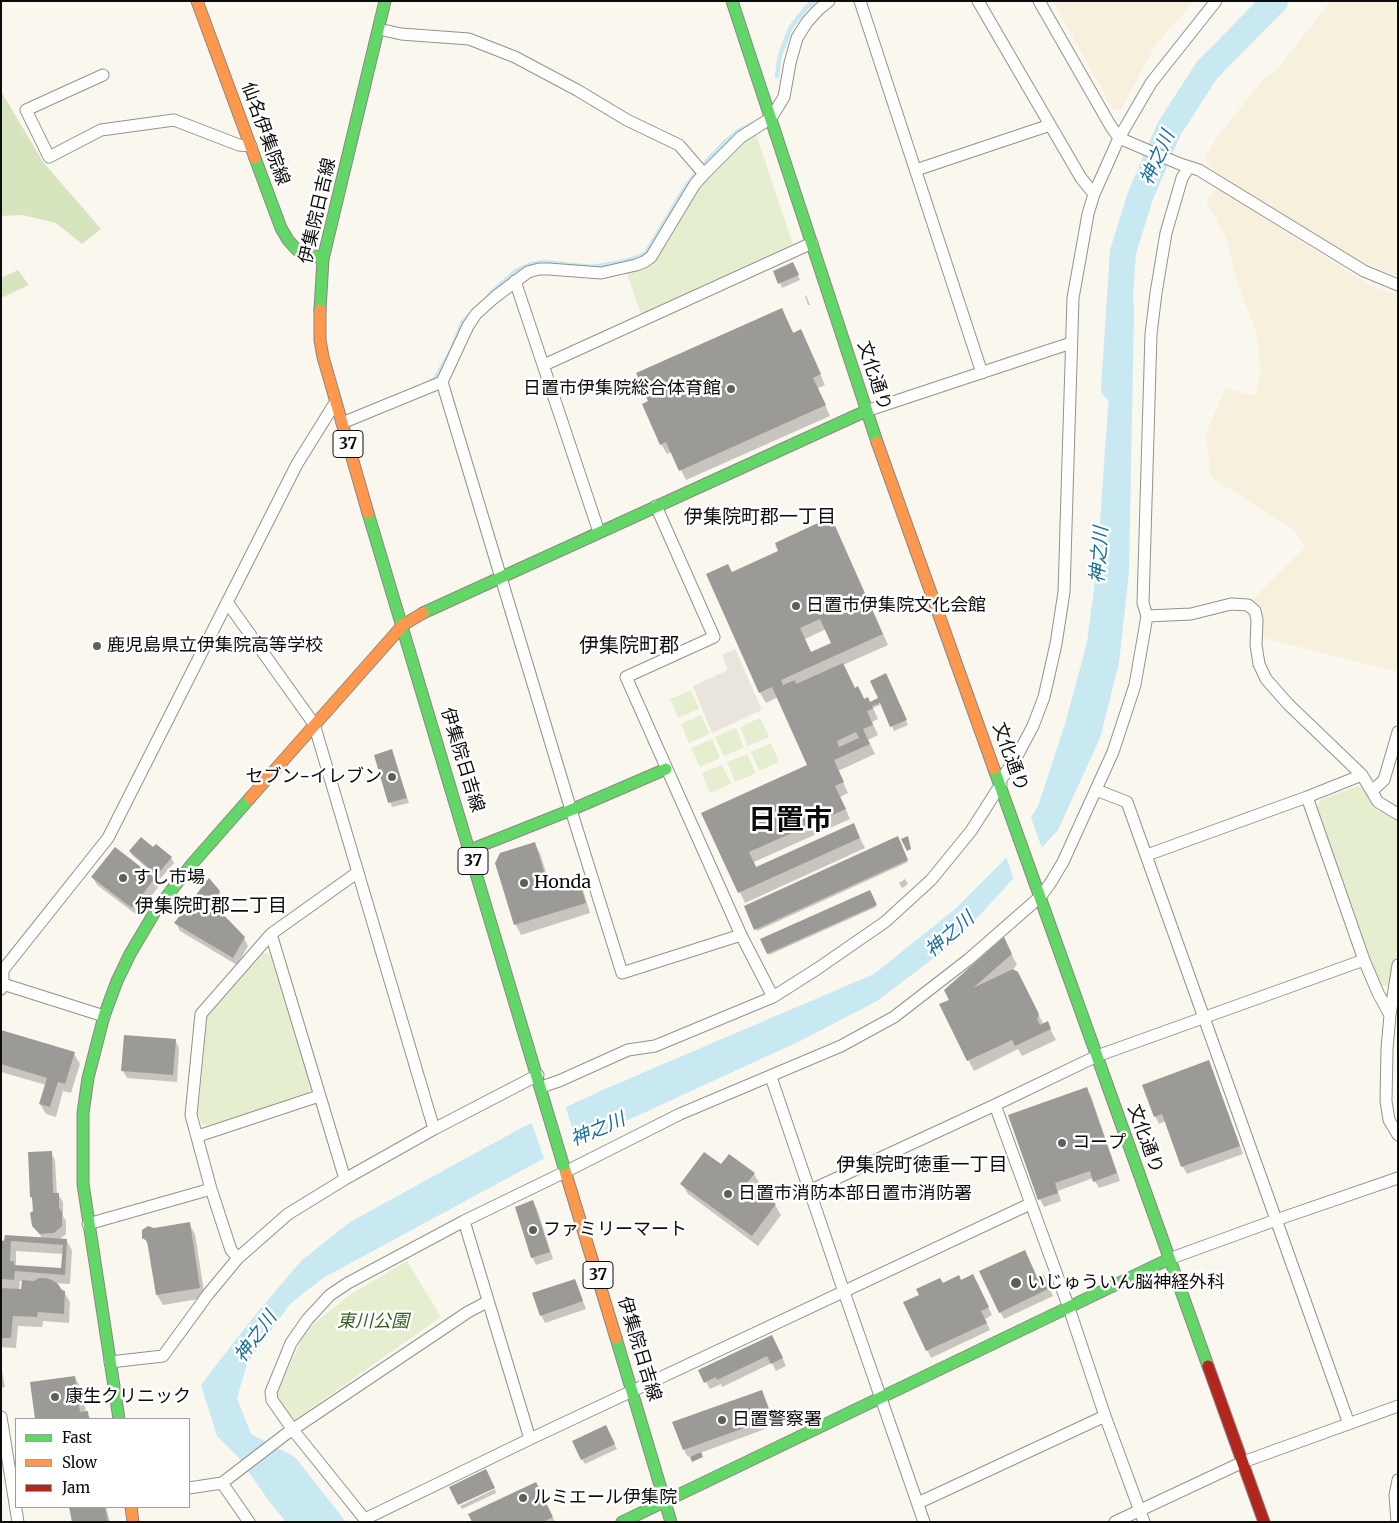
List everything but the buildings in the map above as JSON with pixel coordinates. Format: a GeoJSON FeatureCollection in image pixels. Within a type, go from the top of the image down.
{"type":"FeatureCollection","features":[{"type":"Feature","properties":{"kind":"street","name":"仙名伊集院線"},"geometry":{"type":"LineString","coordinates":[[197,1],[281,228],[297,250],[323,259]]}},
{"type":"Feature","properties":{"kind":"street","name":"伊集院日吉線"},"geometry":{"type":"LineString","coordinates":[[385,1],[323,259],[320,340],[335,402],[566,1166],[671,1522]]}},
{"type":"Feature","properties":{"kind":"street","name":"文化通り"},"geometry":{"type":"LineString","coordinates":[[732,1],[866,411],[1034,875],[1264,1522]]}},
{"type":"Feature","properties":{"kind":"street"},"geometry":{"type":"LineString","coordinates":[[741,935],[622,973],[442,382],[468,326],[476,314],[528,272],[539,269],[601,273],[644,262],[655,250],[695,184],[701,170],[741,137],[771,118],[784,97],[797,38],[807,22],[829,1]]}},
{"type":"Feature","properties":{"kind":"street"},"geometry":{"type":"LineString","coordinates":[[860,1],[982,373]]}},
{"type":"Feature","properties":{"kind":"street"},"geometry":{"type":"LineString","coordinates":[[978,1],[1081,178],[1094,194]]}},
{"type":"Feature","properties":{"kind":"street"},"geometry":{"type":"LineString","coordinates":[[1039,1],[1110,125],[1124,140],[1184,166],[1199,170],[1364,271],[1398,285]]}},
{"type":"Feature","properties":{"kind":"street"},"geometry":{"type":"LineString","coordinates":[[543,1092],[559,1081],[628,1050],[654,1046],[773,997],[817,970],[885,922],[931,880],[971,831],[1016,758],[1033,726],[1044,697],[1056,644],[1064,592],[1073,298],[1088,214],[1094,194],[1124,140],[1151,83],[1216,1]]}},
{"type":"Feature","properties":{"kind":"street"},"geometry":{"type":"LineString","coordinates":[[379,28],[401,34],[469,39],[515,57],[577,90],[627,120],[679,145],[701,170]]}},
{"type":"Feature","properties":{"kind":"street"},"geometry":{"type":"LineString","coordinates":[[103,75],[26,110],[49,157],[101,130],[174,120],[239,145],[251,146]]}},
{"type":"Feature","properties":{"kind":"street"},"geometry":{"type":"LineString","coordinates":[[916,170],[1050,125]]}},
{"type":"Feature","properties":{"kind":"street"},"geometry":{"type":"LineString","coordinates":[[1030,1204],[530,1439],[366,1520],[290,1432],[272,1400],[271,1392],[291,1343],[307,1320],[330,1295],[348,1283],[566,1166],[680,1114],[771,1077],[840,1046],[894,1017],[969,960],[1041,896],[1062,862],[1113,752],[1135,684],[1148,616],[1143,603],[1151,334],[1166,233],[1184,166]]}},
{"type":"Feature","properties":{"kind":"street"},"geometry":{"type":"LineString","coordinates":[[544,365],[812,243]]}},
{"type":"Feature","properties":{"kind":"street"},"geometry":{"type":"LineString","coordinates":[[515,281],[599,532]]}},
{"type":"Feature","properties":{"kind":"street"},"geometry":{"type":"LineString","coordinates":[[118,1418],[88,1224],[82,1152],[83,1113],[88,1078],[104,1016],[117,981],[130,954],[156,910],[192,864],[314,724],[403,625],[426,612],[866,411],[1071,343]]}},
{"type":"Feature","properties":{"kind":"street"},"geometry":{"type":"LineString","coordinates":[[342,423],[442,382]]}},
{"type":"Feature","properties":{"kind":"street"},"geometry":{"type":"LineString","coordinates":[[104,1016],[2,986],[3,970],[108,838],[297,464],[335,402]]}},
{"type":"Feature","properties":{"kind":"street"},"geometry":{"type":"LineString","coordinates":[[656,506],[714,637],[626,677],[741,935],[773,997]]}},
{"type":"Feature","properties":{"kind":"street"},"geometry":{"type":"LineString","coordinates":[[227,602],[314,724],[434,1129]]}},
{"type":"Feature","properties":{"kind":"street"},"geometry":{"type":"LineString","coordinates":[[1148,616],[1191,614],[1231,604],[1248,605],[1255,611],[1257,620],[1256,645],[1259,664],[1266,679],[1288,704],[1362,775],[1378,802],[1398,814]]}},
{"type":"Feature","properties":{"kind":"street"},"geometry":{"type":"LineString","coordinates":[[1372,790],[1384,780],[1398,732]]}},
{"type":"Feature","properties":{"kind":"street"},"geometry":{"type":"LineString","coordinates":[[470,850],[571,810],[666,769]]}},
{"type":"Feature","properties":{"kind":"street"},"geometry":{"type":"LineString","coordinates":[[1146,854],[1307,798],[1362,775]]}},
{"type":"Feature","properties":{"kind":"street"},"geometry":{"type":"LineString","coordinates":[[1096,790],[1127,802],[1349,1424]]}},
{"type":"Feature","properties":{"kind":"street"},"geometry":{"type":"LineString","coordinates":[[1307,798],[1364,960],[1378,994],[1390,1014]]}},
{"type":"Feature","properties":{"kind":"street"},"geometry":{"type":"LineString","coordinates":[[238,1258],[231,1250],[211,1189],[191,1116],[201,1014],[271,934],[358,872]]}},
{"type":"Feature","properties":{"kind":"street"},"geometry":{"type":"LineString","coordinates":[[271,934],[345,1179]]}},
{"type":"Feature","properties":{"kind":"street"},"geometry":{"type":"LineString","coordinates":[[809,1191],[995,1106],[1097,1056],[1203,1016],[1364,960]]}},
{"type":"Feature","properties":{"kind":"street"},"geometry":{"type":"LineString","coordinates":[[1398,965],[1390,1014],[1386,1101],[1389,1120],[1398,1134]]}},
{"type":"Feature","properties":{"kind":"street"},"geometry":{"type":"LineString","coordinates":[[110,1362],[163,1356],[208,1293],[238,1258],[288,1214],[345,1179],[434,1129],[538,1075]]}},
{"type":"Feature","properties":{"kind":"street"},"geometry":{"type":"LineString","coordinates":[[771,1077],[924,1522]]}},
{"type":"Feature","properties":{"kind":"street"},"geometry":{"type":"LineString","coordinates":[[198,1136],[320,1096]]}},
{"type":"Feature","properties":{"kind":"street"},"geometry":{"type":"LineString","coordinates":[[995,1106],[1069,1308],[1105,1416],[1144,1522]]}},
{"type":"Feature","properties":{"kind":"street"},"geometry":{"type":"LineString","coordinates":[[622,1522],[1183,1253],[1398,1178]]}},
{"type":"Feature","properties":{"kind":"street"},"geometry":{"type":"LineString","coordinates":[[88,1224],[211,1189]]}},
{"type":"Feature","properties":{"kind":"street"},"geometry":{"type":"LineString","coordinates":[[464,1220],[487,1302],[530,1439]]}},
{"type":"Feature","properties":{"kind":"street"},"geometry":{"type":"LineString","coordinates":[[190,1488],[222,1483],[290,1432],[468,1312],[487,1302]]}},
{"type":"Feature","properties":{"kind":"street"},"geometry":{"type":"LineString","coordinates":[[1114,1522],[1243,1462],[1398,1406]]}},
{"type":"Feature","properties":{"kind":"street"},"geometry":{"type":"LineString","coordinates":[[918,1503],[1105,1416]]}},
{"type":"Feature","properties":{"kind":"street"},"geometry":{"type":"LineString","coordinates":[[1,1417],[15,1503]]}},
{"type":"Feature","properties":{"kind":"street"},"geometry":{"type":"LineString","coordinates":[[1397,1522],[1395,1495],[1398,1480]]}},
{"type":"Feature","properties":{"kind":"street"},"geometry":{"type":"LineString","coordinates":[[222,1483],[249,1522]]}},
{"type":"Feature","properties":{"kind":"street"},"geometry":{"type":"LineString","coordinates":[[16,1508],[18,1522]]}},
{"type":"Feature","properties":{"kind":"street"},"geometry":{"type":"LineString","coordinates":[[131,1508],[133,1522]]}},
{"type":"Feature","properties":{"kind":"shaded area"},"geometry":{"type":"Polygon","coordinates":[[[1053,1],[1194,1],[1155,46],[1121,109],[1113,109],[1053,1]]]}},
{"type":"Feature","properties":{"kind":"shaded area"},"geometry":{"type":"Polygon","coordinates":[[[1331,1],[1398,1],[1398,276],[1348,256],[1223,178],[1209,166],[1205,157],[1218,136],[1265,77],[1274,73],[1331,1]]]}},
{"type":"Feature","properties":{"kind":"shaded area"},"geometry":{"type":"Polygon","coordinates":[[[1217,188],[1369,285],[1398,295],[1398,672],[1260,637],[1262,608],[1252,600],[1305,547],[1294,530],[1211,477],[1206,433],[1226,388],[1255,396],[1261,371],[1256,331],[1238,284],[1226,237],[1206,201],[1217,188]]]}},
{"type":"Feature","properties":{"kind":"shaded area"},"geometry":{"type":"Polygon","coordinates":[[[735,649],[762,710],[712,733],[693,686],[728,670],[722,655],[735,649]]]}},
{"type":"Feature","properties":{"kind":"green space"},"geometry":{"type":"Polygon","coordinates":[[[1,91],[43,162],[101,229],[82,244],[56,223],[22,215],[1,216],[1,91]]]}},
{"type":"Feature","properties":{"kind":"green space"},"geometry":{"type":"Polygon","coordinates":[[[756,134],[793,244],[641,314],[626,271],[645,267],[689,200],[707,178],[738,145],[756,134]]]}},
{"type":"Feature","properties":{"kind":"green space"},"geometry":{"type":"Polygon","coordinates":[[[18,270],[29,285],[1,298],[1,278],[18,270]]]}},
{"type":"Feature","properties":{"kind":"green space"},"geometry":{"type":"Polygon","coordinates":[[[691,690],[699,709],[678,718],[670,699],[691,690]]]}},
{"type":"Feature","properties":{"kind":"green space"},"geometry":{"type":"Polygon","coordinates":[[[701,715],[710,734],[689,743],[681,724],[701,715]]]}},
{"type":"Feature","properties":{"kind":"green space"},"geometry":{"type":"Polygon","coordinates":[[[760,718],[769,737],[748,746],[740,727],[760,718]]]}},
{"type":"Feature","properties":{"kind":"green space"},"geometry":{"type":"Polygon","coordinates":[[[736,728],[744,748],[724,756],[715,737],[736,728]]]}},
{"type":"Feature","properties":{"kind":"green space"},"geometry":{"type":"Polygon","coordinates":[[[712,739],[720,758],[700,767],[691,748],[712,739]]]}},
{"type":"Feature","properties":{"kind":"green space"},"geometry":{"type":"Polygon","coordinates":[[[771,743],[779,762],[759,771],[751,752],[771,743]]]}},
{"type":"Feature","properties":{"kind":"green space"},"geometry":{"type":"Polygon","coordinates":[[[747,754],[756,773],[735,782],[727,762],[747,754]]]}},
{"type":"Feature","properties":{"kind":"green space"},"geometry":{"type":"Polygon","coordinates":[[[722,765],[731,784],[710,793],[702,773],[722,765]]]}},
{"type":"Feature","properties":{"kind":"green space"},"geometry":{"type":"Polygon","coordinates":[[[1358,786],[1365,788],[1373,808],[1398,821],[1398,952],[1389,985],[1381,987],[1317,808],[1320,800],[1358,786]]]}},
{"type":"Feature","properties":{"kind":"green space"},"geometry":{"type":"Polygon","coordinates":[[[263,953],[270,954],[311,1089],[308,1095],[206,1126],[201,1123],[198,1114],[207,1017],[263,953]]]}},
{"type":"Feature","properties":{"kind":"green space","name":"東川公園"},"geometry":{"type":"Polygon","coordinates":[[[407,1261],[441,1317],[293,1421],[277,1393],[306,1330],[351,1294],[407,1261]]]}},
{"type":"Feature","properties":{"kind":"water"},"geometry":{"type":"Polygon","coordinates":[[[1132,276],[1134,311],[1129,572],[1119,663],[1100,738],[1058,830],[955,942],[877,1001],[798,1042],[543,1159],[323,1278],[290,1304],[247,1364],[237,1398],[251,1434],[295,1457],[346,1522],[286,1522],[238,1457],[217,1436],[201,1385],[251,1320],[301,1261],[350,1222],[523,1127],[605,1089],[874,974],[954,910],[1005,859],[1038,806],[1065,724],[1087,643],[1097,566],[1109,393],[1132,276]]]}},
{"type":"Feature","properties":{"kind":"pier"},"geometry":{"type":"Polygon","coordinates":[[[1030,815],[1043,851],[1015,882],[1005,854],[1030,815]]]}},
{"type":"Feature","properties":{"kind":"pier"},"geometry":{"type":"Polygon","coordinates":[[[565,1105],[578,1147],[545,1161],[531,1121],[565,1105]]]}},
{"type":"Feature","properties":{"kind":"waterway"},"geometry":{"type":"LineString","coordinates":[[777,76],[780,55],[791,27],[814,1]]}},
{"type":"Feature","properties":{"kind":"waterway","name":"神之川"},"geometry":{"type":"LineString","coordinates":[[1114,388],[1123,252],[1140,197],[1169,129],[1207,70],[1275,1]]}},
{"type":"Feature","properties":{"kind":"waterway"},"geometry":{"type":"LineString","coordinates":[[490,294],[516,271],[531,264],[544,262],[592,267],[622,262],[646,253],[696,173],[723,144],[738,131],[752,124]]}},
{"type":"Feature","properties":{"kind":"waterway"},"geometry":{"type":"LineString","coordinates":[[431,381],[435,379],[451,351],[462,323],[469,316]]}},
{"type":"Feature","properties":{"kind":"traffic: fast"},"geometry":{"type":"LineString","coordinates":[[320,310],[323,259],[385,1]]}},
{"type":"Feature","properties":{"kind":"traffic: fast"},"geometry":{"type":"LineString","coordinates":[[732,1],[877,442]]}},
{"type":"Feature","properties":{"kind":"traffic: fast"},"geometry":{"type":"LineString","coordinates":[[255,158],[281,228],[288,240],[297,250],[323,259]]}},
{"type":"Feature","properties":{"kind":"traffic: fast"},"geometry":{"type":"LineString","coordinates":[[423,613],[866,411]]}},
{"type":"Feature","properties":{"kind":"traffic: fast"},"geometry":{"type":"LineString","coordinates":[[368,513],[566,1174]]}},
{"type":"Feature","properties":{"kind":"traffic: fast"},"geometry":{"type":"LineString","coordinates":[[470,850],[571,810],[666,769]]}},
{"type":"Feature","properties":{"kind":"traffic: fast"},"geometry":{"type":"LineString","coordinates":[[994,769],[1208,1366]]}},
{"type":"Feature","properties":{"kind":"traffic: fast"},"geometry":{"type":"LineString","coordinates":[[119,1418],[83,1184],[83,1113],[88,1078],[104,1016],[117,981],[130,954],[156,910],[192,864],[250,798]]}},
{"type":"Feature","properties":{"kind":"traffic: fast"},"geometry":{"type":"LineString","coordinates":[[622,1522],[1169,1259]]}},
{"type":"Feature","properties":{"kind":"traffic: fast"},"geometry":{"type":"LineString","coordinates":[[616,1338],[671,1522]]}},
{"type":"Feature","properties":{"kind":"traffic: slow"},"geometry":{"type":"LineString","coordinates":[[197,1],[255,158]]}},
{"type":"Feature","properties":{"kind":"traffic: slow"},"geometry":{"type":"LineString","coordinates":[[320,310],[320,340],[323,357],[368,513]]}},
{"type":"Feature","properties":{"kind":"traffic: slow"},"geometry":{"type":"LineString","coordinates":[[877,442],[994,769]]}},
{"type":"Feature","properties":{"kind":"traffic: slow"},"geometry":{"type":"LineString","coordinates":[[250,798],[403,625],[423,613]]}},
{"type":"Feature","properties":{"kind":"traffic: slow"},"geometry":{"type":"LineString","coordinates":[[566,1174],[616,1338]]}},
{"type":"Feature","properties":{"kind":"traffic: slow"},"geometry":{"type":"LineString","coordinates":[[131,1508],[133,1522]]}},
{"type":"Feature","properties":{"kind":"traffic: jam"},"geometry":{"type":"LineString","coordinates":[[1208,1366],[1264,1522]]}},
{"type":"Feature","properties":{"kind":"place","name":"日置市伊集院総合体育館"},"geometry":{"type":"Point","coordinates":[731,389]}},
{"type":"Feature","properties":{"kind":"place","name":"日置市伊集院文化会館"},"geometry":{"type":"Point","coordinates":[796,606]}},
{"type":"Feature","properties":{"kind":"place","name":"鹿児島県立伊集院高等学校"},"geometry":{"type":"Point","coordinates":[97,646]}},
{"type":"Feature","properties":{"kind":"place","name":"セブン-イレブン"},"geometry":{"type":"Point","coordinates":[392,777]}},
{"type":"Feature","properties":{"kind":"place","name":"すし市場"},"geometry":{"type":"Point","coordinates":[123,878]}},
{"type":"Feature","properties":{"kind":"place","name":"Honda"},"geometry":{"type":"Point","coordinates":[524,883]}},
{"type":"Feature","properties":{"kind":"place","name":"コープ"},"geometry":{"type":"Point","coordinates":[1062,1143]}},
{"type":"Feature","properties":{"kind":"place","name":"日置市消防本部日置市消防署"},"geometry":{"type":"Point","coordinates":[728,1194]}},
{"type":"Feature","properties":{"kind":"place","name":"ファミリーマート"},"geometry":{"type":"Point","coordinates":[533,1230]}},
{"type":"Feature","properties":{"kind":"place","name":"いじゅういん脳神経外科"},"geometry":{"type":"Point","coordinates":[1016,1283]}},
{"type":"Feature","properties":{"kind":"place","name":"康⽣クリニック"},"geometry":{"type":"Point","coordinates":[55,1397]}},
{"type":"Feature","properties":{"kind":"place","name":"日置警察署"},"geometry":{"type":"Point","coordinates":[722,1420]}},
{"type":"Feature","properties":{"kind":"place","name":"ルミエール伊集院"},"geometry":{"type":"Point","coordinates":[523,1498]}},
{"type":"Feature","properties":{"kind":"district","name":"伊集院町郡一丁目"},"geometry":{"type":"Point","coordinates":[760,518]}},
{"type":"Feature","properties":{"kind":"district","name":"伊集院町郡"},"geometry":{"type":"Point","coordinates":[629,646]}},
{"type":"Feature","properties":{"kind":"district","name":"日置市"},"geometry":{"type":"Point","coordinates":[790,821]}},
{"type":"Feature","properties":{"kind":"district","name":"伊集院町郡二丁目"},"geometry":{"type":"Point","coordinates":[211,907]}},
{"type":"Feature","properties":{"kind":"district","name":"伊集院町徳重一丁目"},"geometry":{"type":"Point","coordinates":[922,1166]}}]}
